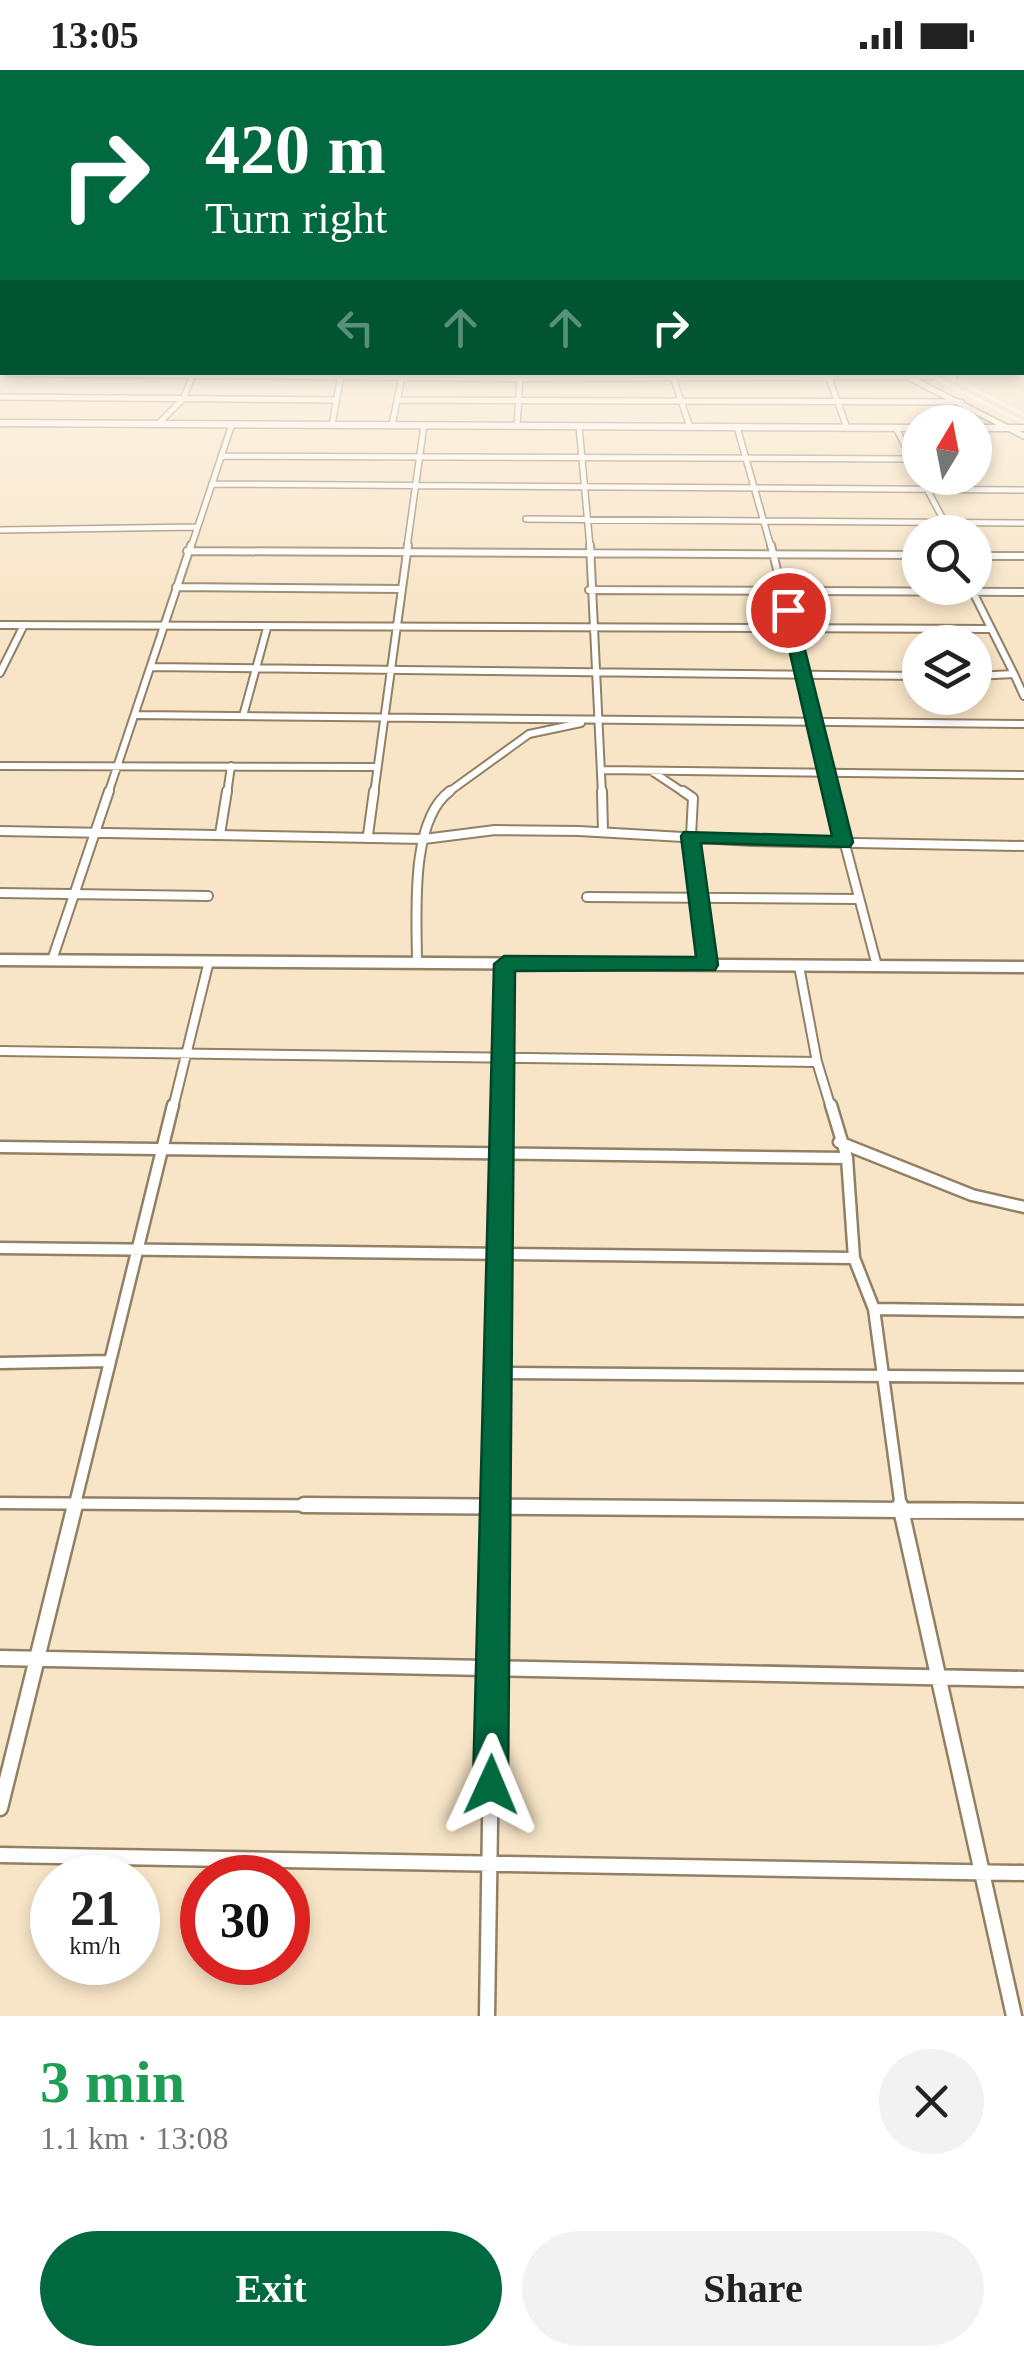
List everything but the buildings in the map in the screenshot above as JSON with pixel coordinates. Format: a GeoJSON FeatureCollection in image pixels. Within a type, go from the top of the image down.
{"type":"FeatureCollection","features":[{"type":"Feature","properties":{"kind":"street"},"geometry":{"type":"LineString","coordinates":[[52,960],[226,443]]}},
{"type":"Feature","properties":{"kind":"street"},"geometry":{"type":"LineString","coordinates":[[368,835],[422,443]]}},
{"type":"Feature","properties":{"kind":"street"},"geometry":{"type":"LineString","coordinates":[[581,443],[592,553],[589,590],[596,629],[603,832]]}},
{"type":"Feature","properties":{"kind":"street"},"geometry":{"type":"LineString","coordinates":[[741,443],[774,554],[812,722],[877,966]]}},
{"type":"Feature","properties":{"kind":"street"},"geometry":{"type":"LineString","coordinates":[[221,456],[902,459]]}},
{"type":"Feature","properties":{"kind":"street"},"geometry":{"type":"LineString","coordinates":[[212,484],[902,489]]}},
{"type":"Feature","properties":{"kind":"street"},"geometry":{"type":"LineString","coordinates":[[992,490],[1024,490]]}},
{"type":"Feature","properties":{"kind":"street"},"geometry":{"type":"LineString","coordinates":[[526,519],[902,522]]}},
{"type":"Feature","properties":{"kind":"street"},"geometry":{"type":"LineString","coordinates":[[992,523],[1024,523]]}},
{"type":"Feature","properties":{"kind":"street"},"geometry":{"type":"LineString","coordinates":[[0,530],[196,527]]}},
{"type":"Feature","properties":{"kind":"street"},"geometry":{"type":"LineString","coordinates":[[187,551],[902,555]]}},
{"type":"Feature","properties":{"kind":"street"},"geometry":{"type":"LineString","coordinates":[[992,556],[1024,556]]}},
{"type":"Feature","properties":{"kind":"street"},"geometry":{"type":"LineString","coordinates":[[176,587],[402,589]]}},
{"type":"Feature","properties":{"kind":"street"},"geometry":{"type":"LineString","coordinates":[[589,590],[902,590]]}},
{"type":"Feature","properties":{"kind":"street"},"geometry":{"type":"LineString","coordinates":[[992,591],[1024,592]]}},
{"type":"Feature","properties":{"kind":"street"},"geometry":{"type":"LineString","coordinates":[[0,626],[902,629]]}},
{"type":"Feature","properties":{"kind":"street"},"geometry":{"type":"LineString","coordinates":[[0,674],[24,626]]}},
{"type":"Feature","properties":{"kind":"street"},"geometry":{"type":"LineString","coordinates":[[243,716],[267,628]]}},
{"type":"Feature","properties":{"kind":"street"},"geometry":{"type":"LineString","coordinates":[[992,633],[1024,696]]}},
{"type":"Feature","properties":{"kind":"street"},"geometry":{"type":"LineString","coordinates":[[152,667],[902,676]]}},
{"type":"Feature","properties":{"kind":"street"},"geometry":{"type":"LineString","coordinates":[[992,675],[1014,674]]}},
{"type":"Feature","properties":{"kind":"street"},"geometry":{"type":"LineString","coordinates":[[137,715],[1024,724]]}},
{"type":"Feature","properties":{"kind":"street"},"geometry":{"type":"LineString","coordinates":[[417,963],[418,887],[424,839],[428,818],[443,796],[529,734],[601,720]]}},
{"type":"Feature","properties":{"kind":"street"},"geometry":{"type":"LineString","coordinates":[[0,766],[377,767]]}},
{"type":"Feature","properties":{"kind":"street"},"geometry":{"type":"LineString","coordinates":[[220,834],[232,766]]}},
{"type":"Feature","properties":{"kind":"street"},"geometry":{"type":"LineString","coordinates":[[602,770],[1024,775]]}},
{"type":"Feature","properties":{"kind":"street"},"geometry":{"type":"LineString","coordinates":[[651,770],[693,798],[690,836],[708,965]]}},
{"type":"Feature","properties":{"kind":"street"},"geometry":{"type":"LineString","coordinates":[[0,832],[368,835],[424,839],[495,830],[1024,846]]}},
{"type":"Feature","properties":{"kind":"street"},"geometry":{"type":"LineString","coordinates":[[0,892],[208,896]]}},
{"type":"Feature","properties":{"kind":"street"},"geometry":{"type":"LineString","coordinates":[[587,896],[858,898]]}},
{"type":"Feature","properties":{"kind":"street"},"geometry":{"type":"LineString","coordinates":[[0,960],[1024,967]]}},
{"type":"Feature","properties":{"kind":"street"},"geometry":{"type":"LineString","coordinates":[[0,1808],[209,961]]}},
{"type":"Feature","properties":{"kind":"street"},"geometry":{"type":"LineString","coordinates":[[487,2016],[504,964]]}},
{"type":"Feature","properties":{"kind":"street"},"geometry":{"type":"LineString","coordinates":[[799,966],[817,1062],[846,1158],[854,1258],[874,1309],[886,1375],[901,1510],[1014,2016]]}},
{"type":"Feature","properties":{"kind":"street"},"geometry":{"type":"LineString","coordinates":[[0,1051],[817,1062]]}},
{"type":"Feature","properties":{"kind":"street"},"geometry":{"type":"LineString","coordinates":[[839,1142],[972,1195],[1024,1206]]}},
{"type":"Feature","properties":{"kind":"street"},"geometry":{"type":"LineString","coordinates":[[0,1146],[846,1158]]}},
{"type":"Feature","properties":{"kind":"street"},"geometry":{"type":"LineString","coordinates":[[0,1248],[854,1258]]}},
{"type":"Feature","properties":{"kind":"street"},"geometry":{"type":"LineString","coordinates":[[874,1309],[1024,1311]]}},
{"type":"Feature","properties":{"kind":"street"},"geometry":{"type":"LineString","coordinates":[[0,1363],[110,1361]]}},
{"type":"Feature","properties":{"kind":"street"},"geometry":{"type":"LineString","coordinates":[[498,1373],[1024,1376]]}},
{"type":"Feature","properties":{"kind":"street"},"geometry":{"type":"LineString","coordinates":[[0,1503],[1024,1511]]}},
{"type":"Feature","properties":{"kind":"street"},"geometry":{"type":"LineString","coordinates":[[0,1658],[1024,1679]]}},
{"type":"Feature","properties":{"kind":"street"},"geometry":{"type":"LineString","coordinates":[[0,1855],[1024,1873]]}},
{"type":"Feature","properties":{"kind":"route"},"geometry":{"type":"LineString","coordinates":[[491,1785],[504,964],[708,965],[690,836],[844,842],[800,673],[788,610]]}}]}
